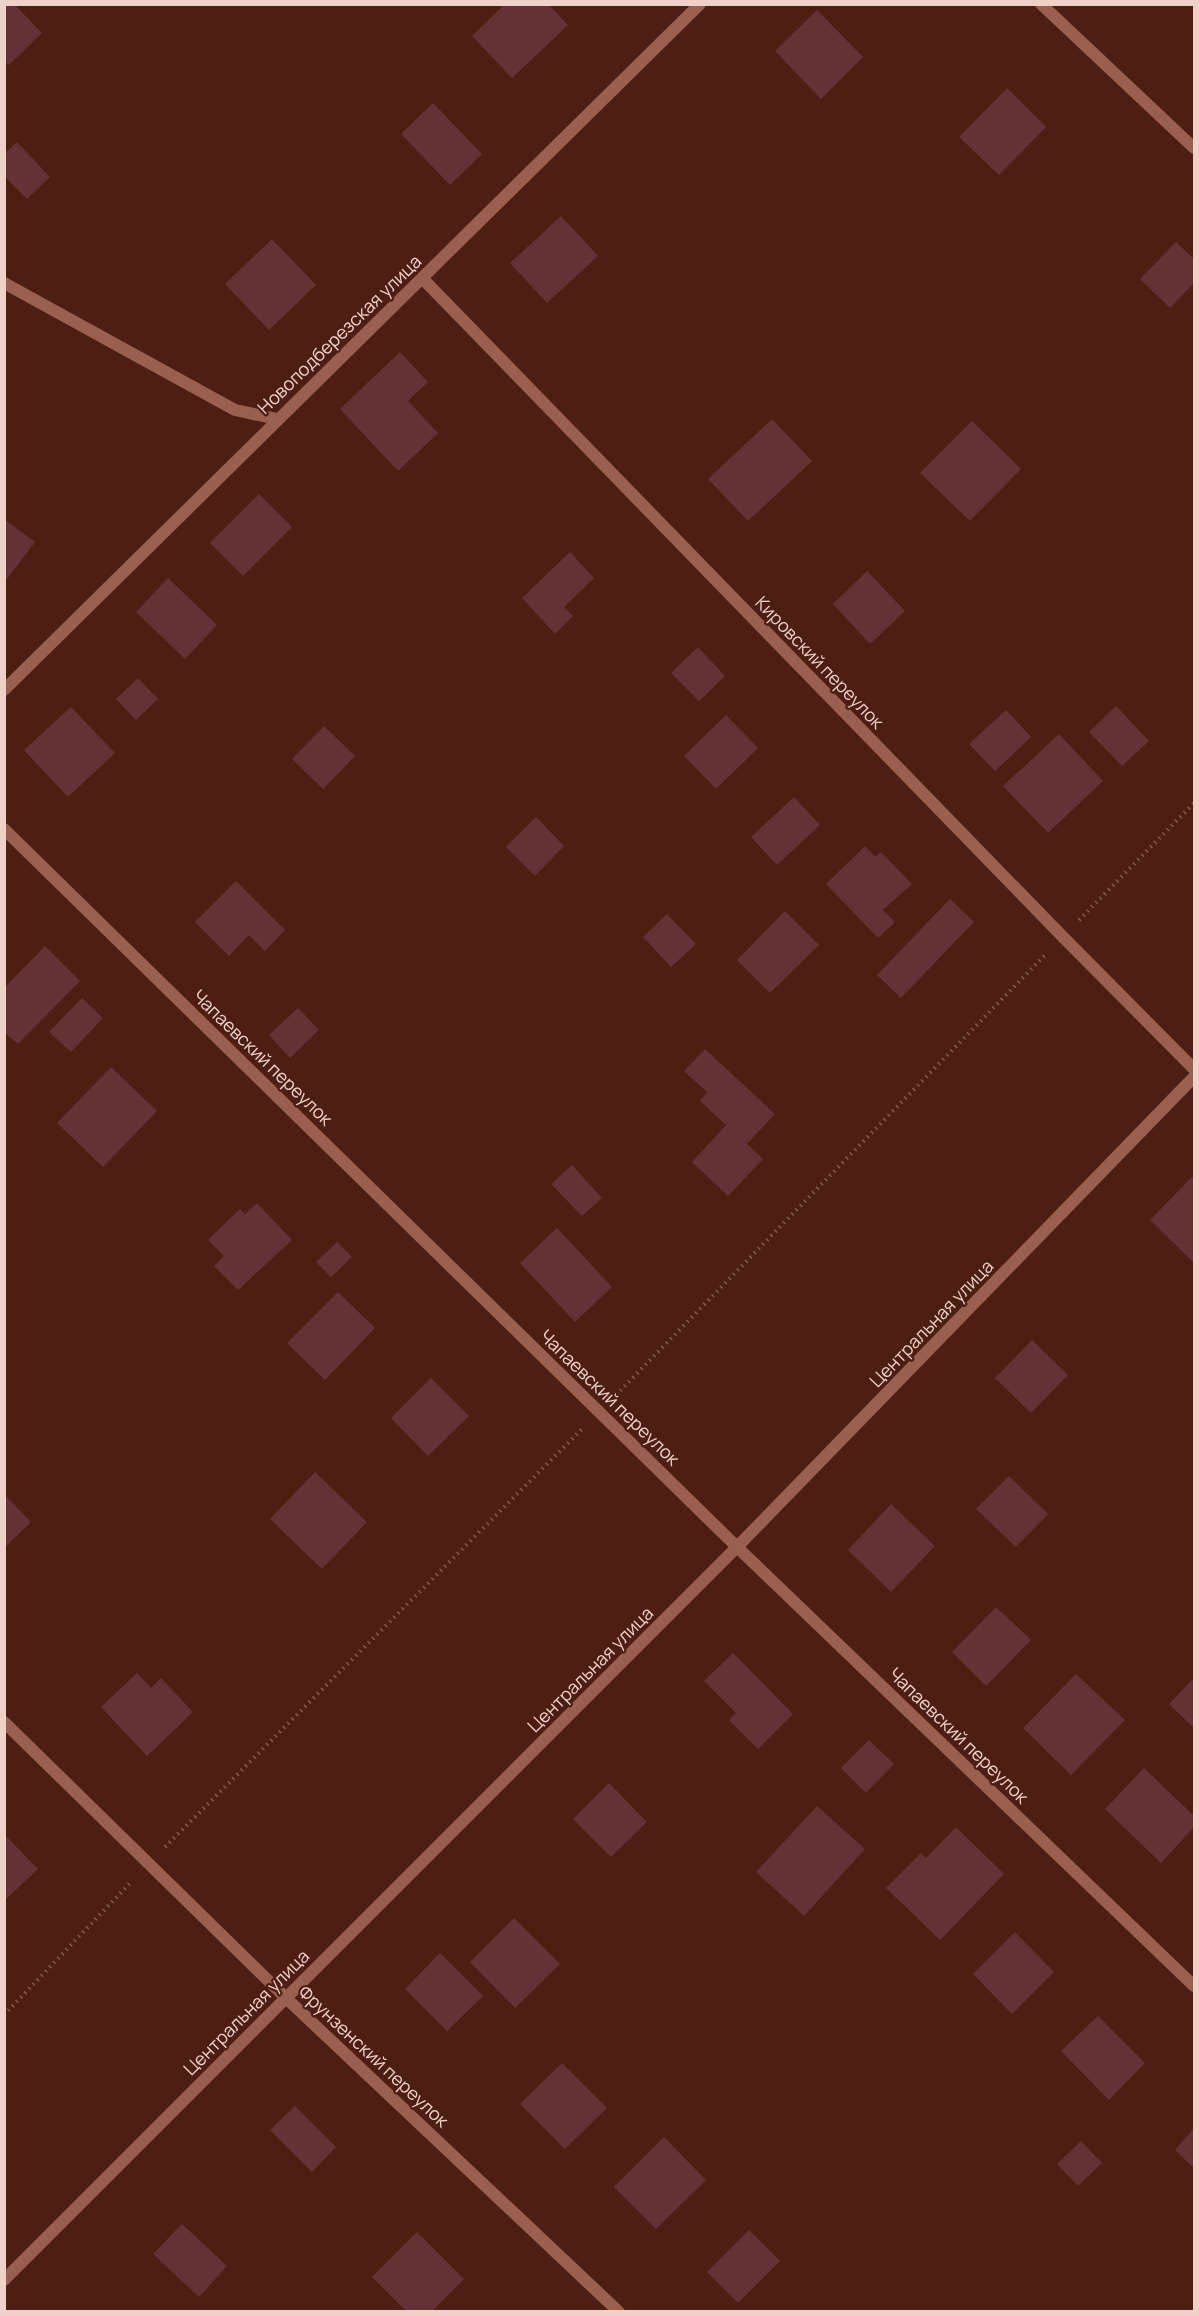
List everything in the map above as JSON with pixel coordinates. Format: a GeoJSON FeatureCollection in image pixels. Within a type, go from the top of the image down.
{"type":"FeatureCollection","features":[{"type":"Feature","properties":{"kind":"street","name":"Новоподберезская улица"},"geometry":{"type":"LineString","coordinates":[[4,690],[700,4]]}},
{"type":"Feature","properties":{"kind":"street"},"geometry":{"type":"LineString","coordinates":[[1041,4],[1194,148]]}},
{"type":"Feature","properties":{"kind":"street","name":"Кировский переулок"},"geometry":{"type":"LineString","coordinates":[[422,278],[1194,1069]]}},
{"type":"Feature","properties":{"kind":"street"},"geometry":{"type":"LineString","coordinates":[[4,284],[235,410],[277,419]]}},
{"type":"Feature","properties":{"kind":"street","name":"Чапаевский переулок"},"geometry":{"type":"LineString","coordinates":[[4,829],[737,1547],[1194,1986]]}},
{"type":"Feature","properties":{"kind":"street","name":"Центральная улица"},"geometry":{"type":"LineString","coordinates":[[4,2280],[737,1547],[1194,1077]]}},
{"type":"Feature","properties":{"kind":"street","name":"Фрунзенский переулок"},"geometry":{"type":"LineString","coordinates":[[4,1722],[286,1998],[619,2312]]}},
{"type":"Feature","properties":{"kind":"building"},"geometry":{"type":"Polygon","coordinates":[[[4,4],[14,4],[42,33],[9,65],[4,61],[4,4]]]}},
{"type":"Feature","properties":{"kind":"building"},"geometry":{"type":"Polygon","coordinates":[[[505,4],[548,4],[568,25],[512,78],[472,36],[505,4]]]}},
{"type":"Feature","properties":{"kind":"building"},"geometry":{"type":"Polygon","coordinates":[[[817,10],[863,57],[821,99],[775,51],[817,10]]]}},
{"type":"Feature","properties":{"kind":"building"},"geometry":{"type":"Polygon","coordinates":[[[1007,88],[1046,127],[999,175],[959,137],[1007,88]]]}},
{"type":"Feature","properties":{"kind":"building"},"geometry":{"type":"Polygon","coordinates":[[[433,103],[482,154],[450,185],[401,134],[433,103]]]}},
{"type":"Feature","properties":{"kind":"building"},"geometry":{"type":"Polygon","coordinates":[[[17,142],[50,177],[27,199],[4,176],[4,154],[17,142]]]}},
{"type":"Feature","properties":{"kind":"building"},"geometry":{"type":"Polygon","coordinates":[[[561,216],[598,256],[547,303],[510,263],[561,216]]]}},
{"type":"Feature","properties":{"kind":"building"},"geometry":{"type":"Polygon","coordinates":[[[272,239],[316,285],[269,330],[225,284],[272,239]]]}},
{"type":"Feature","properties":{"kind":"building"},"geometry":{"type":"Polygon","coordinates":[[[1176,242],[1194,259],[1194,283],[1170,308],[1140,279],[1176,242]]]}},
{"type":"Feature","properties":{"kind":"building"},"geometry":{"type":"Polygon","coordinates":[[[400,352],[428,382],[408,401],[438,433],[398,471],[340,409],[400,352]]]}},
{"type":"Feature","properties":{"kind":"building"},"geometry":{"type":"Polygon","coordinates":[[[772,419],[812,461],[748,521],[708,479],[772,419]]]}},
{"type":"Feature","properties":{"kind":"building"},"geometry":{"type":"Polygon","coordinates":[[[972,421],[1021,469],[970,521],[920,473],[972,421]]]}},
{"type":"Feature","properties":{"kind":"building"},"geometry":{"type":"Polygon","coordinates":[[[259,494],[292,527],[243,576],[210,543],[259,494]]]}},
{"type":"Feature","properties":{"kind":"building"},"geometry":{"type":"Polygon","coordinates":[[[4,519],[35,542],[4,583],[4,519]]]}},
{"type":"Feature","properties":{"kind":"building"},"geometry":{"type":"Polygon","coordinates":[[[570,552],[594,578],[564,607],[573,616],[555,634],[522,598],[570,552]]]}},
{"type":"Feature","properties":{"kind":"building"},"geometry":{"type":"Polygon","coordinates":[[[867,571],[905,611],[870,644],[833,604],[867,571]]]}},
{"type":"Feature","properties":{"kind":"building"},"geometry":{"type":"Polygon","coordinates":[[[168,578],[217,625],[185,659],[136,612],[168,578]]]}},
{"type":"Feature","properties":{"kind":"building"},"geometry":{"type":"Polygon","coordinates":[[[698,647],[725,676],[699,701],[671,673],[698,647]]]}},
{"type":"Feature","properties":{"kind":"building"},"geometry":{"type":"Polygon","coordinates":[[[138,678],[158,699],[136,720],[116,699],[138,678]]]}},
{"type":"Feature","properties":{"kind":"building"},"geometry":{"type":"Polygon","coordinates":[[[1116,706],[1149,741],[1122,766],[1089,732],[1116,706]]]}},
{"type":"Feature","properties":{"kind":"building"},"geometry":{"type":"Polygon","coordinates":[[[71,707],[115,753],[68,797],[24,750],[71,707]]]}},
{"type":"Feature","properties":{"kind":"building"},"geometry":{"type":"Polygon","coordinates":[[[1006,710],[1031,737],[995,771],[969,744],[1006,710]]]}},
{"type":"Feature","properties":{"kind":"building"},"geometry":{"type":"Polygon","coordinates":[[[726,715],[758,748],[716,789],[684,756],[726,715]]]}},
{"type":"Feature","properties":{"kind":"building"},"geometry":{"type":"Polygon","coordinates":[[[324,726],[355,756],[323,789],[292,759],[324,726]]]}},
{"type":"Feature","properties":{"kind":"building"},"geometry":{"type":"Polygon","coordinates":[[[1059,734],[1103,781],[1048,833],[1003,786],[1059,734]]]}},
{"type":"Feature","properties":{"kind":"building"},"geometry":{"type":"Polygon","coordinates":[[[794,797],[820,825],[777,865],[751,837],[794,797]]]}},
{"type":"Feature","properties":{"kind":"building"},"geometry":{"type":"Polygon","coordinates":[[[536,817],[564,846],[535,876],[506,847],[536,817]]]}},
{"type":"Feature","properties":{"kind":"building"},"geometry":{"type":"Polygon","coordinates":[[[865,846],[875,857],[881,852],[912,884],[883,910],[895,922],[878,938],[826,884],[865,846]]]}},
{"type":"Feature","properties":{"kind":"building"},"geometry":{"type":"Polygon","coordinates":[[[236,881],[285,930],[265,951],[249,935],[229,956],[195,922],[236,881]]]}},
{"type":"Feature","properties":{"kind":"building"},"geometry":{"type":"Polygon","coordinates":[[[950,899],[974,922],[901,998],[877,975],[950,899]]]}},
{"type":"Feature","properties":{"kind":"building"},"geometry":{"type":"Polygon","coordinates":[[[785,911],[819,945],[770,993],[737,960],[785,911]]]}},
{"type":"Feature","properties":{"kind":"building"},"geometry":{"type":"Polygon","coordinates":[[[667,914],[696,944],[671,967],[643,937],[667,914]]]}},
{"type":"Feature","properties":{"kind":"building"},"geometry":{"type":"Polygon","coordinates":[[[45,946],[80,981],[18,1044],[4,1032],[4,988],[45,946]]]}},
{"type":"Feature","properties":{"kind":"building"},"geometry":{"type":"Polygon","coordinates":[[[82,998],[103,1018],[71,1052],[49,1032],[82,998]]]}},
{"type":"Feature","properties":{"kind":"building"},"geometry":{"type":"Polygon","coordinates":[[[298,1008],[319,1030],[290,1058],[269,1035],[298,1008]]]}},
{"type":"Feature","properties":{"kind":"building"},"geometry":{"type":"Polygon","coordinates":[[[705,1049],[775,1114],[747,1144],[763,1159],[728,1196],[692,1162],[726,1125],[700,1101],[707,1092],[684,1071],[705,1049]]]}},
{"type":"Feature","properties":{"kind":"building"},"geometry":{"type":"Polygon","coordinates":[[[111,1067],[157,1111],[103,1167],[57,1123],[111,1067]]]}},
{"type":"Feature","properties":{"kind":"building"},"geometry":{"type":"Polygon","coordinates":[[[572,1165],[602,1198],[582,1216],[551,1184],[572,1165]]]}},
{"type":"Feature","properties":{"kind":"building"},"geometry":{"type":"Polygon","coordinates":[[[1192,1177],[1194,1179],[1194,1263],[1150,1220],[1192,1177]]]}},
{"type":"Feature","properties":{"kind":"building"},"geometry":{"type":"Polygon","coordinates":[[[257,1203],[292,1240],[238,1290],[214,1266],[224,1256],[208,1240],[240,1209],[245,1214],[257,1203]]]}},
{"type":"Feature","properties":{"kind":"building"},"geometry":{"type":"Polygon","coordinates":[[[557,1228],[612,1287],[575,1322],[520,1263],[557,1228]]]}},
{"type":"Feature","properties":{"kind":"building"},"geometry":{"type":"Polygon","coordinates":[[[337,1242],[352,1257],[331,1277],[316,1262],[337,1242]]]}},
{"type":"Feature","properties":{"kind":"building"},"geometry":{"type":"Polygon","coordinates":[[[338,1292],[375,1328],[325,1380],[287,1343],[338,1292]]]}},
{"type":"Feature","properties":{"kind":"building"},"geometry":{"type":"Polygon","coordinates":[[[1032,1340],[1068,1375],[1031,1413],[995,1378],[1032,1340]]]}},
{"type":"Feature","properties":{"kind":"building"},"geometry":{"type":"Polygon","coordinates":[[[431,1378],[469,1416],[428,1456],[391,1418],[431,1378]]]}},
{"type":"Feature","properties":{"kind":"building"},"geometry":{"type":"Polygon","coordinates":[[[315,1472],[367,1522],[322,1569],[270,1519],[315,1472]]]}},
{"type":"Feature","properties":{"kind":"building"},"geometry":{"type":"Polygon","coordinates":[[[1009,1476],[1048,1514],[1016,1547],[976,1509],[1009,1476]]]}},
{"type":"Feature","properties":{"kind":"building"},"geometry":{"type":"Polygon","coordinates":[[[4,1494],[31,1522],[4,1548],[4,1494]]]}},
{"type":"Feature","properties":{"kind":"building"},"geometry":{"type":"Polygon","coordinates":[[[891,1504],[935,1546],[891,1592],[848,1550],[891,1504]]]}},
{"type":"Feature","properties":{"kind":"building"},"geometry":{"type":"Polygon","coordinates":[[[996,1607],[1031,1640],[986,1686],[952,1652],[996,1607]]]}},
{"type":"Feature","properties":{"kind":"building"},"geometry":{"type":"Polygon","coordinates":[[[733,1653],[793,1714],[758,1749],[729,1720],[736,1713],[704,1681],[733,1653]]]}},
{"type":"Feature","properties":{"kind":"building"},"geometry":{"type":"Polygon","coordinates":[[[137,1673],[151,1688],[161,1678],[193,1712],[147,1756],[101,1707],[137,1673]]]}},
{"type":"Feature","properties":{"kind":"building"},"geometry":{"type":"Polygon","coordinates":[[[1076,1674],[1125,1720],[1071,1775],[1023,1728],[1076,1674]]]}},
{"type":"Feature","properties":{"kind":"building"},"geometry":{"type":"Polygon","coordinates":[[[1194,1678],[1194,1728],[1169,1704],[1194,1678]]]}},
{"type":"Feature","properties":{"kind":"building"},"geometry":{"type":"Polygon","coordinates":[[[869,1740],[894,1764],[866,1793],[841,1768],[869,1740]]]}},
{"type":"Feature","properties":{"kind":"building"},"geometry":{"type":"Polygon","coordinates":[[[1144,1768],[1194,1816],[1194,1827],[1161,1863],[1105,1809],[1144,1768]]]}},
{"type":"Feature","properties":{"kind":"building"},"geometry":{"type":"Polygon","coordinates":[[[609,1783],[647,1822],[611,1857],[573,1819],[609,1783]]]}},
{"type":"Feature","properties":{"kind":"building"},"geometry":{"type":"Polygon","coordinates":[[[817,1806],[865,1849],[804,1916],[756,1872],[817,1806]]]}},
{"type":"Feature","properties":{"kind":"building"},"geometry":{"type":"Polygon","coordinates":[[[956,1827],[1004,1874],[940,1940],[886,1888],[921,1853],[926,1858],[956,1827]]]}},
{"type":"Feature","properties":{"kind":"building"},"geometry":{"type":"Polygon","coordinates":[[[4,1834],[38,1869],[4,1901],[4,1834]]]}},
{"type":"Feature","properties":{"kind":"building"},"geometry":{"type":"Polygon","coordinates":[[[514,1918],[560,1964],[515,2008],[470,1962],[514,1918]]]}},
{"type":"Feature","properties":{"kind":"building"},"geometry":{"type":"Polygon","coordinates":[[[1015,1932],[1054,1972],[1012,2014],[973,1974],[1015,1932]]]}},
{"type":"Feature","properties":{"kind":"building"},"geometry":{"type":"Polygon","coordinates":[[[440,1953],[483,1996],[447,2031],[405,1989],[440,1953]]]}},
{"type":"Feature","properties":{"kind":"building"},"geometry":{"type":"Polygon","coordinates":[[[1098,2016],[1145,2063],[1109,2100],[1061,2051],[1098,2016]]]}},
{"type":"Feature","properties":{"kind":"building"},"geometry":{"type":"Polygon","coordinates":[[[562,2063],[607,2108],[565,2149],[520,2104],[562,2063]]]}},
{"type":"Feature","properties":{"kind":"building"},"geometry":{"type":"Polygon","coordinates":[[[295,2106],[336,2147],[312,2172],[270,2130],[295,2106]]]}},
{"type":"Feature","properties":{"kind":"building"},"geometry":{"type":"Polygon","coordinates":[[[1194,2128],[1194,2168],[1175,2150],[1194,2128]]]}},
{"type":"Feature","properties":{"kind":"building"},"geometry":{"type":"Polygon","coordinates":[[[664,2137],[706,2180],[656,2229],[614,2187],[664,2137]]]}},
{"type":"Feature","properties":{"kind":"building"},"geometry":{"type":"Polygon","coordinates":[[[1081,2141],[1102,2163],[1078,2186],[1057,2164],[1081,2141]]]}},
{"type":"Feature","properties":{"kind":"building"},"geometry":{"type":"Polygon","coordinates":[[[182,2224],[227,2266],[199,2297],[153,2254],[182,2224]]]}},
{"type":"Feature","properties":{"kind":"building"},"geometry":{"type":"Polygon","coordinates":[[[749,2230],[780,2261],[738,2303],[707,2272],[749,2230]]]}},
{"type":"Feature","properties":{"kind":"building"},"geometry":{"type":"Polygon","coordinates":[[[417,2232],[464,2279],[431,2312],[407,2312],[372,2277],[417,2232]]]}}]}
